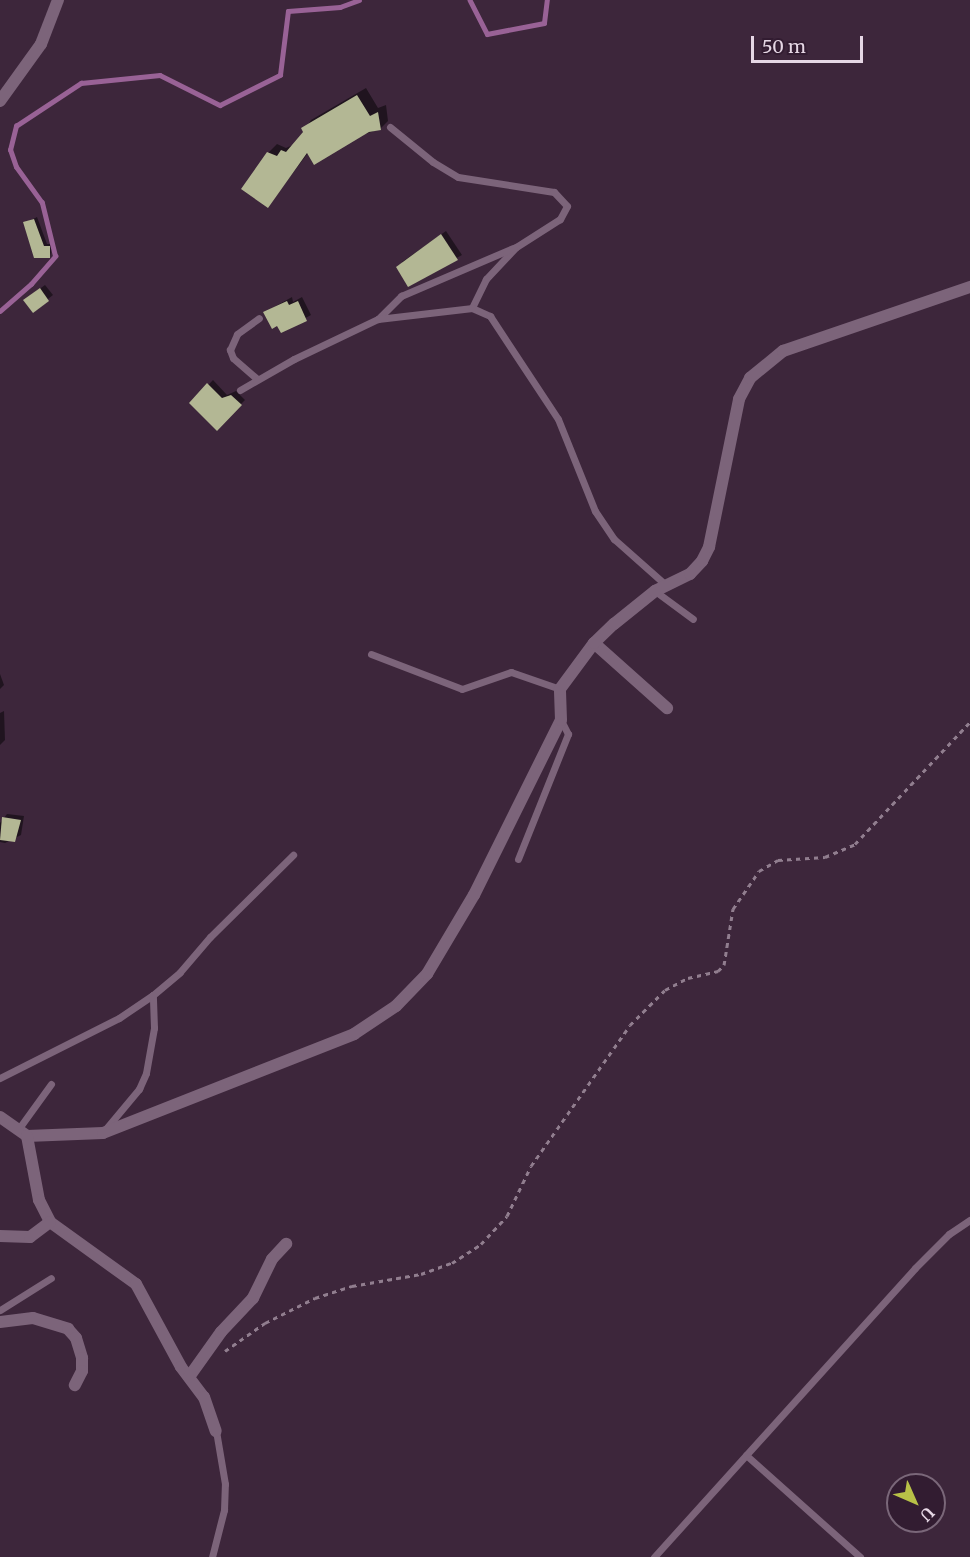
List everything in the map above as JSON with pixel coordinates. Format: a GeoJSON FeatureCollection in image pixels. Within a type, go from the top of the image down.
{"type":"FeatureCollection","features":[{"type":"Feature","properties":{"kind":"street"},"geometry":{"type":"LineString","coordinates":[[0,101],[41,44],[58,0]]}},
{"type":"Feature","properties":{"kind":"street"},"geometry":{"type":"LineString","coordinates":[[0,1117],[22,1133],[103,1133],[354,1034],[396,1006],[427,974],[458,926],[561,720],[560,689],[594,643],[661,588],[690,574],[709,547],[739,399],[750,378],[766,363],[812,339],[970,287]]}},
{"type":"Feature","properties":{"kind":"street"},"geometry":{"type":"LineString","coordinates":[[594,643],[667,708]]}},
{"type":"Feature","properties":{"kind":"street"},"geometry":{"type":"LineString","coordinates":[[22,1133],[39,1200],[50,1222],[136,1284],[189,1377],[207,1403],[216,1431]]}},
{"type":"Feature","properties":{"kind":"street"},"geometry":{"type":"LineString","coordinates":[[0,1236],[30,1238],[50,1222]]}},
{"type":"Feature","properties":{"kind":"street"},"geometry":{"type":"LineString","coordinates":[[189,1377],[221,1332],[253,1298],[272,1259],[286,1244]]}},
{"type":"Feature","properties":{"kind":"street"},"geometry":{"type":"LineString","coordinates":[[0,1322],[33,1318],[68,1329],[76,1338],[82,1358],[82,1371],[75,1385]]}},
{"type":"Feature","properties":{"kind":"lane"},"geometry":{"type":"LineString","coordinates":[[378,319],[401,296],[516,247],[560,219],[567,206],[564,200],[554,192],[458,177],[433,162],[390,127]]}},
{"type":"Feature","properties":{"kind":"lane"},"geometry":{"type":"LineString","coordinates":[[472,308],[486,279],[516,247]]}},
{"type":"Feature","properties":{"kind":"lane"},"geometry":{"type":"LineString","coordinates":[[240,390],[256,378],[378,319],[472,308],[490,316],[505,334],[558,419],[595,511],[614,539],[693,619]]}},
{"type":"Feature","properties":{"kind":"lane"},"geometry":{"type":"LineString","coordinates":[[256,378],[233,358],[230,350],[237,334],[259,318]]}},
{"type":"Feature","properties":{"kind":"lane"},"geometry":{"type":"LineString","coordinates":[[371,654],[462,689],[511,672],[560,689]]}},
{"type":"Feature","properties":{"kind":"lane"},"geometry":{"type":"LineString","coordinates":[[518,860],[568,734],[561,720]]}},
{"type":"Feature","properties":{"kind":"lane"},"geometry":{"type":"LineString","coordinates":[[0,1078],[119,1018],[153,995],[180,972],[210,937],[293,855]]}},
{"type":"Feature","properties":{"kind":"lane"},"geometry":{"type":"LineString","coordinates":[[103,1133],[139,1089],[146,1072],[154,1028],[153,995]]}},
{"type":"Feature","properties":{"kind":"lane"},"geometry":{"type":"LineString","coordinates":[[22,1133],[51,1084]]}},
{"type":"Feature","properties":{"kind":"lane"},"geometry":{"type":"LineString","coordinates":[[654,1557],[915,1268],[949,1234],[970,1220]]}},
{"type":"Feature","properties":{"kind":"lane"},"geometry":{"type":"LineString","coordinates":[[0,1310],[51,1278]]}},
{"type":"Feature","properties":{"kind":"lane"},"geometry":{"type":"LineString","coordinates":[[212,1557],[224,1510],[225,1484],[216,1431]]}},
{"type":"Feature","properties":{"kind":"lane"},"geometry":{"type":"LineString","coordinates":[[746,1455],[860,1557]]}},
{"type":"Feature","properties":{"kind":"path"},"geometry":{"type":"LineString","coordinates":[[218,1358],[264,1323],[315,1298],[352,1286],[421,1274],[452,1263],[481,1244],[507,1216],[531,1166],[630,1025],[665,990],[688,978],[718,971],[724,965],[733,909],[759,871],[778,860],[825,857],[855,844],[970,722]]}},
{"type":"Feature","properties":{"kind":"building"},"geometry":{"type":"Polygon","coordinates":[[[357,95],[370,116],[378,112],[381,130],[369,132],[314,165],[307,153],[268,208],[241,189],[267,152],[277,156],[281,150],[286,152],[303,132],[301,128],[357,95]]]}},
{"type":"Feature","properties":{"kind":"building"},"geometry":{"type":"Polygon","coordinates":[[[34,219],[44,246],[50,246],[50,258],[34,258],[23,222],[34,219]]]}},
{"type":"Feature","properties":{"kind":"building"},"geometry":{"type":"Polygon","coordinates":[[[441,234],[458,260],[408,287],[396,267],[441,234]]]}},
{"type":"Feature","properties":{"kind":"building"},"geometry":{"type":"Polygon","coordinates":[[[40,288],[49,301],[33,313],[23,300],[40,288]]]}},
{"type":"Feature","properties":{"kind":"building"},"geometry":{"type":"Polygon","coordinates":[[[287,301],[289,305],[298,301],[307,321],[281,333],[277,326],[272,329],[263,312],[287,301]]]}},
{"type":"Feature","properties":{"kind":"building"},"geometry":{"type":"Polygon","coordinates":[[[207,383],[222,398],[231,395],[242,405],[217,431],[189,403],[207,383]]]}},
{"type":"Feature","properties":{"kind":"building"},"geometry":{"type":"Polygon","coordinates":[[[2,817],[21,820],[15,842],[0,840],[2,817]]]}},
{"type":"Feature","properties":{"kind":"waterway"},"geometry":{"type":"LineString","coordinates":[[0,311],[31,284],[55,256],[42,203],[16,167],[10,150],[16,126],[81,83],[160,75],[220,105],[280,75],[288,11],[340,7],[359,0]]}},
{"type":"Feature","properties":{"kind":"waterway"},"geometry":{"type":"LineString","coordinates":[[470,0],[487,34],[544,23],[547,0]]}}]}
